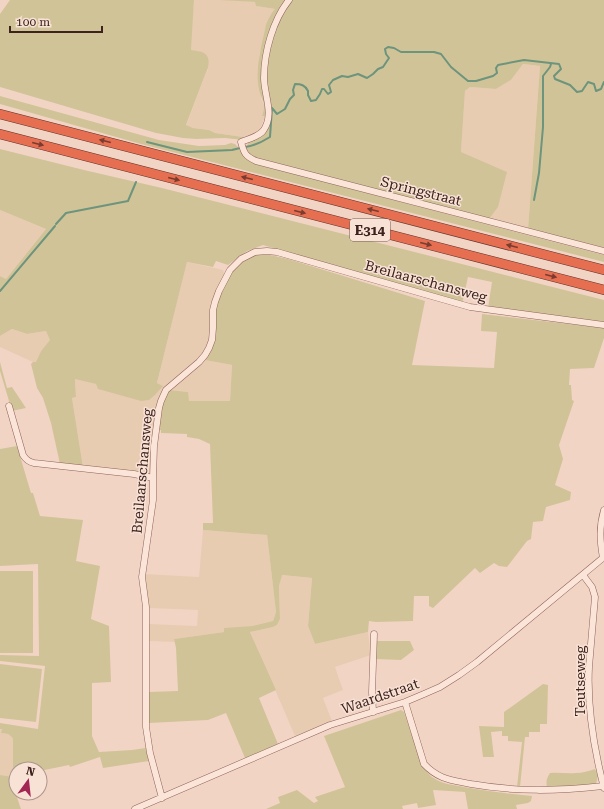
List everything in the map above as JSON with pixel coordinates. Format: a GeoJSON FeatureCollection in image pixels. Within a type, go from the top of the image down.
{"type":"FeatureCollection","features":[{"type":"Feature","properties":{"kind":"highway","name":"E314"},"geometry":{"type":"LineString","coordinates":[[2,114],[604,270]]}},
{"type":"Feature","properties":{"kind":"highway","name":"E314"},"geometry":{"type":"LineString","coordinates":[[0,134],[604,290]]}},
{"type":"Feature","properties":{"kind":"street","name":"Springstraat"},"geometry":{"type":"LineString","coordinates":[[289,0],[278,18],[272,32],[267,52],[264,77],[269,107],[267,122],[262,132],[257,136],[241,142],[246,155],[256,161],[604,251]]}},
{"type":"Feature","properties":{"kind":"street","name":"Breilaarschansweg"},"geometry":{"type":"LineString","coordinates":[[162,798],[150,753],[146,727],[146,606],[142,577],[153,500],[156,425],[164,393],[205,355],[212,340],[214,310],[219,291],[234,265],[241,259],[255,252],[277,252],[470,307],[604,325]]}},
{"type":"Feature","properties":{"kind":"street"},"geometry":{"type":"LineString","coordinates":[[9,406],[23,455],[25,459],[30,462],[134,474],[153,478]]}},
{"type":"Feature","properties":{"kind":"street","name":"Waardstraat"},"geometry":{"type":"LineString","coordinates":[[135,809],[330,725],[405,702],[440,687],[459,675],[477,662],[604,557],[600,538],[604,510]]}},
{"type":"Feature","properties":{"kind":"street","name":"Teutseweg"},"geometry":{"type":"LineString","coordinates":[[582,575],[592,587],[595,597],[589,668],[590,702],[597,757],[604,788]]}},
{"type":"Feature","properties":{"kind":"street"},"geometry":{"type":"LineString","coordinates":[[373,712],[372,692],[374,634]]}},
{"type":"Feature","properties":{"kind":"street"},"geometry":{"type":"LineString","coordinates":[[405,702],[424,764],[432,772],[446,779],[481,786],[516,790],[541,791],[604,788]]}},
{"type":"Feature","properties":{"kind":"shaded area"},"geometry":{"type":"Polygon","coordinates":[[[10,0],[194,0],[191,50],[204,53],[208,58],[209,64],[186,125],[193,128],[209,130],[215,133],[243,137],[243,140],[225,138],[183,138],[156,133],[0,87],[0,14],[10,0]]]}},
{"type":"Feature","properties":{"kind":"shaded area"},"geometry":{"type":"Polygon","coordinates":[[[194,0],[256,2],[256,6],[275,9],[268,20],[259,56],[261,99],[265,105],[262,116],[265,117],[259,131],[243,140],[243,137],[215,133],[209,130],[186,126],[208,70],[190,50],[194,0]]]}},
{"type":"Feature","properties":{"kind":"shaded area"},"geometry":{"type":"Polygon","coordinates":[[[219,0],[604,0],[604,248],[528,229],[540,66],[523,64],[511,80],[496,89],[470,87],[465,91],[461,152],[507,172],[498,207],[489,219],[261,160],[250,155],[246,150],[248,143],[253,140],[270,117],[262,116],[265,105],[259,89],[258,72],[266,24],[275,9],[256,6],[255,2],[219,0]]]}},
{"type":"Feature","properties":{"kind":"shaded area"},"geometry":{"type":"Polygon","coordinates":[[[523,64],[540,66],[528,229],[489,219],[461,152],[465,91],[470,87],[496,89],[511,80],[523,64]]]}},
{"type":"Feature","properties":{"kind":"shaded area"},"geometry":{"type":"Polygon","coordinates":[[[0,96],[159,140],[199,146],[225,145],[231,143],[235,144],[248,160],[393,200],[604,255],[604,262],[141,144],[0,104],[0,96]]]}},
{"type":"Feature","properties":{"kind":"shaded area"},"geometry":{"type":"Polygon","coordinates":[[[0,149],[162,188],[604,300],[604,323],[488,308],[492,282],[468,277],[462,304],[263,245],[247,251],[228,265],[216,261],[213,267],[187,262],[157,383],[163,386],[149,400],[141,401],[98,389],[96,384],[75,379],[76,397],[72,398],[83,467],[60,464],[51,423],[43,398],[37,388],[31,364],[36,362],[41,351],[50,340],[46,331],[27,334],[12,329],[0,336],[0,276],[6,279],[46,229],[0,210],[0,149]]]}},
{"type":"Feature","properties":{"kind":"shaded area"},"geometry":{"type":"Polygon","coordinates":[[[0,210],[46,229],[6,279],[0,276],[0,210]]]}},
{"type":"Feature","properties":{"kind":"shaded area"},"geometry":{"type":"Polygon","coordinates":[[[252,255],[270,255],[288,259],[425,301],[412,365],[494,368],[497,332],[481,331],[482,314],[604,328],[604,338],[594,368],[570,369],[569,385],[571,385],[572,400],[574,401],[559,445],[563,459],[555,485],[571,492],[570,500],[546,507],[543,521],[533,522],[531,539],[527,541],[507,567],[499,566],[494,563],[480,573],[475,568],[433,608],[429,606],[429,596],[414,596],[413,621],[369,621],[368,632],[315,644],[308,626],[312,578],[282,575],[279,586],[280,619],[277,625],[250,632],[276,690],[259,698],[278,744],[245,758],[226,713],[208,720],[149,723],[148,692],[178,691],[176,648],[174,639],[224,632],[224,628],[252,626],[273,621],[276,612],[267,535],[203,530],[203,523],[213,523],[210,444],[199,439],[187,437],[187,434],[161,433],[161,430],[159,430],[164,399],[170,390],[188,392],[189,401],[230,401],[232,365],[205,360],[211,347],[216,307],[219,297],[231,273],[241,262],[252,255]]]}},
{"type":"Feature","properties":{"kind":"shaded area"},"geometry":{"type":"Polygon","coordinates":[[[187,262],[223,270],[224,277],[209,342],[203,354],[199,360],[166,387],[149,474],[83,467],[72,398],[76,397],[75,378],[96,384],[163,386],[157,383],[187,262]]]}},
{"type":"Feature","properties":{"kind":"shaded area"},"geometry":{"type":"Polygon","coordinates":[[[12,329],[27,334],[46,331],[51,340],[41,351],[36,363],[0,347],[0,336],[12,329]]]}},
{"type":"Feature","properties":{"kind":"shaded area"},"geometry":{"type":"Polygon","coordinates":[[[205,360],[232,365],[230,402],[188,401],[188,392],[170,390],[205,360]]]}},
{"type":"Feature","properties":{"kind":"shaded area"},"geometry":{"type":"Polygon","coordinates":[[[0,362],[7,388],[12,387],[26,408],[12,411],[0,371],[0,362]]]}},
{"type":"Feature","properties":{"kind":"shaded area"},"geometry":{"type":"Polygon","coordinates":[[[17,446],[31,493],[33,493],[40,516],[83,520],[76,561],[100,566],[91,619],[109,626],[111,682],[92,683],[92,736],[99,752],[146,748],[149,761],[103,768],[100,757],[70,767],[69,765],[48,769],[48,761],[13,761],[12,737],[8,734],[1,733],[2,729],[0,729],[0,723],[38,729],[45,666],[0,661],[0,655],[39,656],[38,564],[0,566],[0,449],[17,446]]]}},
{"type":"Feature","properties":{"kind":"shaded area"},"geometry":{"type":"Polygon","coordinates":[[[203,530],[267,535],[276,612],[273,621],[252,626],[224,629],[224,632],[174,639],[175,642],[149,641],[149,624],[197,626],[198,610],[149,608],[145,574],[199,577],[203,530]]]}},
{"type":"Feature","properties":{"kind":"shaded area"},"geometry":{"type":"Polygon","coordinates":[[[0,571],[33,571],[33,653],[0,653],[0,571]]]}},
{"type":"Feature","properties":{"kind":"shaded area"},"geometry":{"type":"Polygon","coordinates":[[[281,575],[312,578],[308,626],[315,644],[368,632],[371,655],[335,667],[343,690],[323,698],[332,721],[295,736],[250,632],[277,625],[280,619],[279,586],[281,575]]]}},
{"type":"Feature","properties":{"kind":"shaded area"},"geometry":{"type":"Polygon","coordinates":[[[375,641],[410,641],[414,650],[401,660],[375,659],[375,641]]]}},
{"type":"Feature","properties":{"kind":"shaded area"},"geometry":{"type":"Polygon","coordinates":[[[0,664],[42,669],[36,722],[0,718],[0,664]]]}},
{"type":"Feature","properties":{"kind":"shaded area"},"geometry":{"type":"Polygon","coordinates":[[[543,684],[548,685],[547,724],[540,724],[540,732],[529,732],[529,737],[525,737],[520,787],[517,787],[522,742],[508,741],[508,736],[502,736],[502,731],[491,732],[494,757],[483,757],[479,726],[504,727],[504,712],[543,684]]]}},
{"type":"Feature","properties":{"kind":"shaded area"},"geometry":{"type":"Polygon","coordinates":[[[401,710],[404,712],[421,762],[432,777],[443,783],[452,785],[532,796],[531,801],[516,805],[517,809],[468,809],[465,792],[433,790],[436,805],[418,808],[417,803],[402,806],[403,809],[266,809],[280,803],[278,797],[297,790],[314,803],[318,801],[315,797],[345,787],[324,736],[401,710]]]}},
{"type":"Feature","properties":{"kind":"shaded area"},"geometry":{"type":"Polygon","coordinates":[[[0,729],[2,729],[1,733],[12,736],[13,761],[8,761],[8,776],[0,775],[0,729]]]}},
{"type":"Feature","properties":{"kind":"shaded area"},"geometry":{"type":"Polygon","coordinates":[[[595,769],[598,776],[596,784],[547,788],[546,784],[550,773],[578,773],[595,769]]]}},
{"type":"Feature","properties":{"kind":"shaded area"},"geometry":{"type":"Polygon","coordinates":[[[0,775],[8,776],[8,801],[18,801],[21,809],[0,809],[0,775]]]}},
{"type":"Feature","properties":{"kind":"waterway"},"geometry":{"type":"LineString","coordinates":[[245,147],[258,144],[270,137],[272,108],[277,114],[285,109],[290,99],[294,95],[293,90],[295,84],[304,86],[308,91],[311,101],[316,100],[322,89],[324,89],[328,94],[331,92],[329,85],[333,80],[342,76],[348,77],[358,74],[367,78],[383,67],[389,58],[385,49],[388,47],[394,48],[401,52],[434,52],[441,54],[451,67],[468,81],[476,81],[493,76],[497,73],[496,68],[498,65],[524,60],[559,64],[561,69],[554,76],[555,79],[570,85],[577,92],[582,91],[588,82],[594,84],[596,91],[601,89],[604,82]]}},
{"type":"Feature","properties":{"kind":"waterway"},"geometry":{"type":"LineString","coordinates":[[534,200],[539,173],[543,127],[543,76],[551,64]]}},
{"type":"Feature","properties":{"kind":"waterway"},"geometry":{"type":"LineString","coordinates":[[147,142],[187,152],[232,150],[240,148]]}},
{"type":"Feature","properties":{"kind":"waterway"},"geometry":{"type":"LineString","coordinates":[[56,224],[66,213],[128,201],[136,182]]}},
{"type":"Feature","properties":{"kind":"waterway"},"geometry":{"type":"LineString","coordinates":[[0,291],[55,226]]}}]}
